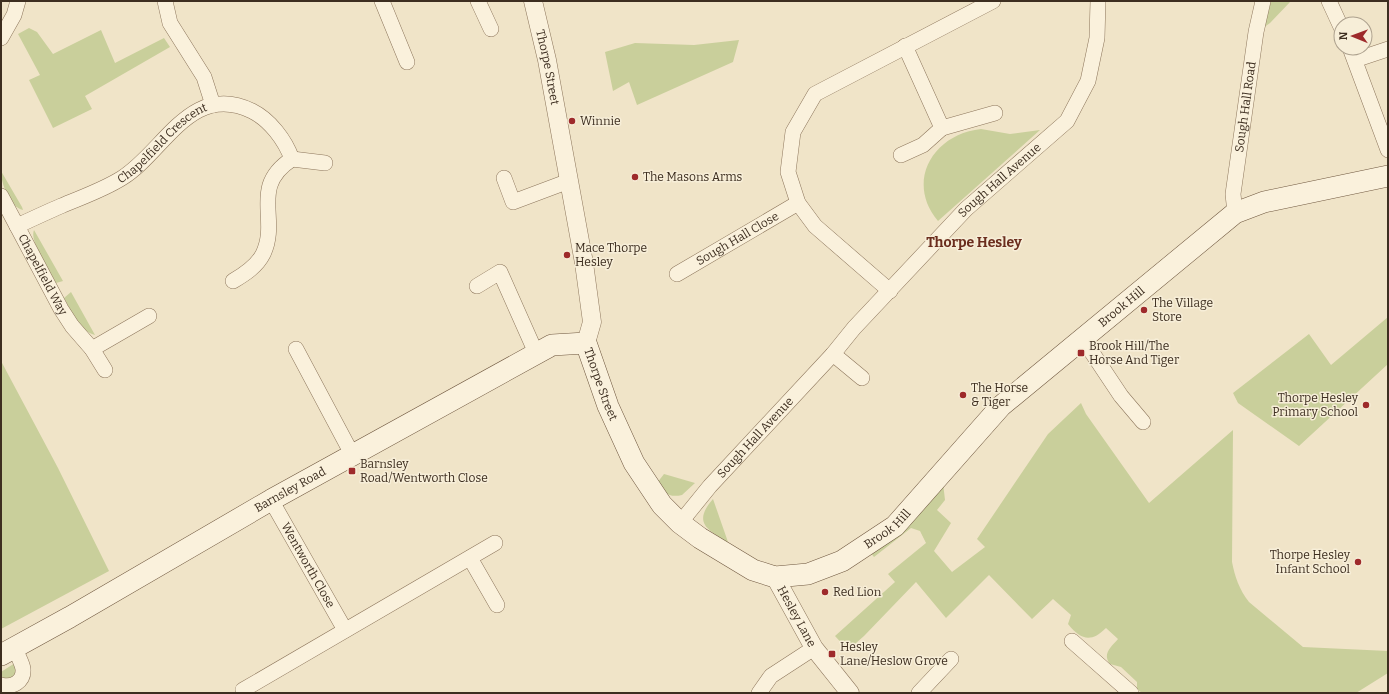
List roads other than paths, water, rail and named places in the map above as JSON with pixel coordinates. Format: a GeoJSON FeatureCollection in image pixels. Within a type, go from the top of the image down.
{"type":"FeatureCollection","features":[{"type":"Feature","properties":{"kind":"main road","name":"Brook Hill"},"geometry":{"type":"LineString","coordinates":[[775,577],[808,574],[842,561],[895,526],[1001,406],[1235,213],[1264,202],[1388,176]]}},
{"type":"Feature","properties":{"kind":"main road","name":"Barnsley Road"},"geometry":{"type":"LineString","coordinates":[[8,652],[271,500],[353,456],[536,353],[552,345],[586,343]]}},
{"type":"Feature","properties":{"kind":"main road","name":"Thorpe Street"},"geometry":{"type":"LineString","coordinates":[[586,343],[608,406],[634,463],[662,505],[680,523],[738,562],[775,577]]}},
{"type":"Feature","properties":{"kind":"street"},"geometry":{"type":"LineString","coordinates":[[1,38],[14,15],[18,1]]}},
{"type":"Feature","properties":{"kind":"street"},"geometry":{"type":"LineString","coordinates":[[165,1],[170,23],[204,77],[213,105]]}},
{"type":"Feature","properties":{"kind":"street"},"geometry":{"type":"LineString","coordinates":[[382,1],[406,62]]}},
{"type":"Feature","properties":{"kind":"street"},"geometry":{"type":"LineString","coordinates":[[478,1],[491,29]]}},
{"type":"Feature","properties":{"kind":"street","name":"Thorpe Street"},"geometry":{"type":"LineString","coordinates":[[534,1],[547,60],[584,263],[592,322],[586,343]]}},
{"type":"Feature","properties":{"kind":"street"},"geometry":{"type":"LineString","coordinates":[[890,291],[815,226],[798,203],[788,172],[793,132],[815,94],[993,1]]}},
{"type":"Feature","properties":{"kind":"street","name":"Sough Hall Avenue"},"geometry":{"type":"LineString","coordinates":[[680,523],[710,486],[833,354],[854,328],[966,209],[1067,121],[1088,81],[1097,38],[1098,1]]}},
{"type":"Feature","properties":{"kind":"street","name":"Sough Hall Road"},"geometry":{"type":"LineString","coordinates":[[1235,213],[1233,194],[1256,32],[1263,1]]}},
{"type":"Feature","properties":{"kind":"street"},"geometry":{"type":"LineString","coordinates":[[1329,1],[1336,16]]}},
{"type":"Feature","properties":{"kind":"street"},"geometry":{"type":"LineString","coordinates":[[905,46],[942,128]]}},
{"type":"Feature","properties":{"kind":"street"},"geometry":{"type":"LineString","coordinates":[[1373,51],[1388,49]]}},
{"type":"Feature","properties":{"kind":"street"},"geometry":{"type":"LineString","coordinates":[[1354,56],[1388,150]]}},
{"type":"Feature","properties":{"kind":"street","name":"Chapelfield Crescent"},"geometry":{"type":"LineString","coordinates":[[17,226],[62,205],[83,198],[123,178],[147,158],[176,126],[189,115],[200,109],[213,105],[228,104],[243,107],[259,114],[282,139],[292,158]]}},
{"type":"Feature","properties":{"kind":"street"},"geometry":{"type":"LineString","coordinates":[[901,155],[923,145],[942,128],[995,113]]}},
{"type":"Feature","properties":{"kind":"street"},"geometry":{"type":"LineString","coordinates":[[233,281],[253,267],[263,255],[267,243],[268,232],[267,198],[269,186],[280,166],[292,158],[325,163]]}},
{"type":"Feature","properties":{"kind":"street"},"geometry":{"type":"LineString","coordinates":[[504,178],[513,202],[569,181]]}},
{"type":"Feature","properties":{"kind":"street","name":"Chapelfield Way"},"geometry":{"type":"LineString","coordinates":[[1,196],[61,308],[72,326],[92,349],[105,370]]}},
{"type":"Feature","properties":{"kind":"street","name":"Sough Hall Close"},"geometry":{"type":"LineString","coordinates":[[677,274],[798,203]]}},
{"type":"Feature","properties":{"kind":"street"},"geometry":{"type":"LineString","coordinates":[[477,286],[500,272],[536,353]]}},
{"type":"Feature","properties":{"kind":"street"},"geometry":{"type":"LineString","coordinates":[[92,349],[149,316]]}},
{"type":"Feature","properties":{"kind":"street"},"geometry":{"type":"LineString","coordinates":[[1083,339],[1121,396],[1143,422]]}},
{"type":"Feature","properties":{"kind":"street"},"geometry":{"type":"LineString","coordinates":[[296,349],[353,456]]}},
{"type":"Feature","properties":{"kind":"street"},"geometry":{"type":"LineString","coordinates":[[833,354],[862,378]]}},
{"type":"Feature","properties":{"kind":"street","name":"Wentworth Close"},"geometry":{"type":"LineString","coordinates":[[271,500],[345,630]]}},
{"type":"Feature","properties":{"kind":"street"},"geometry":{"type":"LineString","coordinates":[[244,693],[243,690],[495,543]]}},
{"type":"Feature","properties":{"kind":"street"},"geometry":{"type":"LineString","coordinates":[[470,558],[497,605]]}},
{"type":"Feature","properties":{"kind":"street","name":"Hesley Lane"},"geometry":{"type":"LineString","coordinates":[[775,577],[814,648],[850,693]]}},
{"type":"Feature","properties":{"kind":"street"},"geometry":{"type":"LineString","coordinates":[[1072,641],[1131,693]]}},
{"type":"Feature","properties":{"kind":"street"},"geometry":{"type":"LineString","coordinates":[[759,693],[771,676],[814,648]]}},
{"type":"Feature","properties":{"kind":"street"},"geometry":{"type":"LineString","coordinates":[[8,652],[23,670],[20,680],[12,688]]}},
{"type":"Feature","properties":{"kind":"street"},"geometry":{"type":"LineString","coordinates":[[919,693],[951,659]]}},
{"type":"Feature","properties":{"kind":"place","name":"Winnie"},"geometry":{"type":"Point","coordinates":[572,121]}},
{"type":"Feature","properties":{"kind":"place","name":"The Masons Arms"},"geometry":{"type":"Point","coordinates":[635,177]}},
{"type":"Feature","properties":{"kind":"place","name":"Mace Thorpe Hesley"},"geometry":{"type":"Point","coordinates":[567,255]}},
{"type":"Feature","properties":{"kind":"place","name":"The Village Store"},"geometry":{"type":"Point","coordinates":[1144,310]}},
{"type":"Feature","properties":{"kind":"place","name":"Brook Hill/The Horse And Tiger"},"geometry":{"type":"Point","coordinates":[1081,353]}},
{"type":"Feature","properties":{"kind":"place","name":"The Horse & Tiger"},"geometry":{"type":"Point","coordinates":[963,395]}},
{"type":"Feature","properties":{"kind":"place","name":"Thorpe Hesley Primary School"},"geometry":{"type":"Point","coordinates":[1366,405]}},
{"type":"Feature","properties":{"kind":"place","name":"Barnsley Road/Wentworth Close"},"geometry":{"type":"Point","coordinates":[352,471]}},
{"type":"Feature","properties":{"kind":"place","name":"Thorpe Hesley Infant School"},"geometry":{"type":"Point","coordinates":[1358,562]}},
{"type":"Feature","properties":{"kind":"place","name":"Red Lion"},"geometry":{"type":"Point","coordinates":[825,592]}},
{"type":"Feature","properties":{"kind":"place","name":"Hesley Lane/Heslow Grove"},"geometry":{"type":"Point","coordinates":[832,654]}},
{"type":"Feature","properties":{"kind":"district","name":"Thorpe Hesley"},"geometry":{"type":"Point","coordinates":[974,242]}}]}
